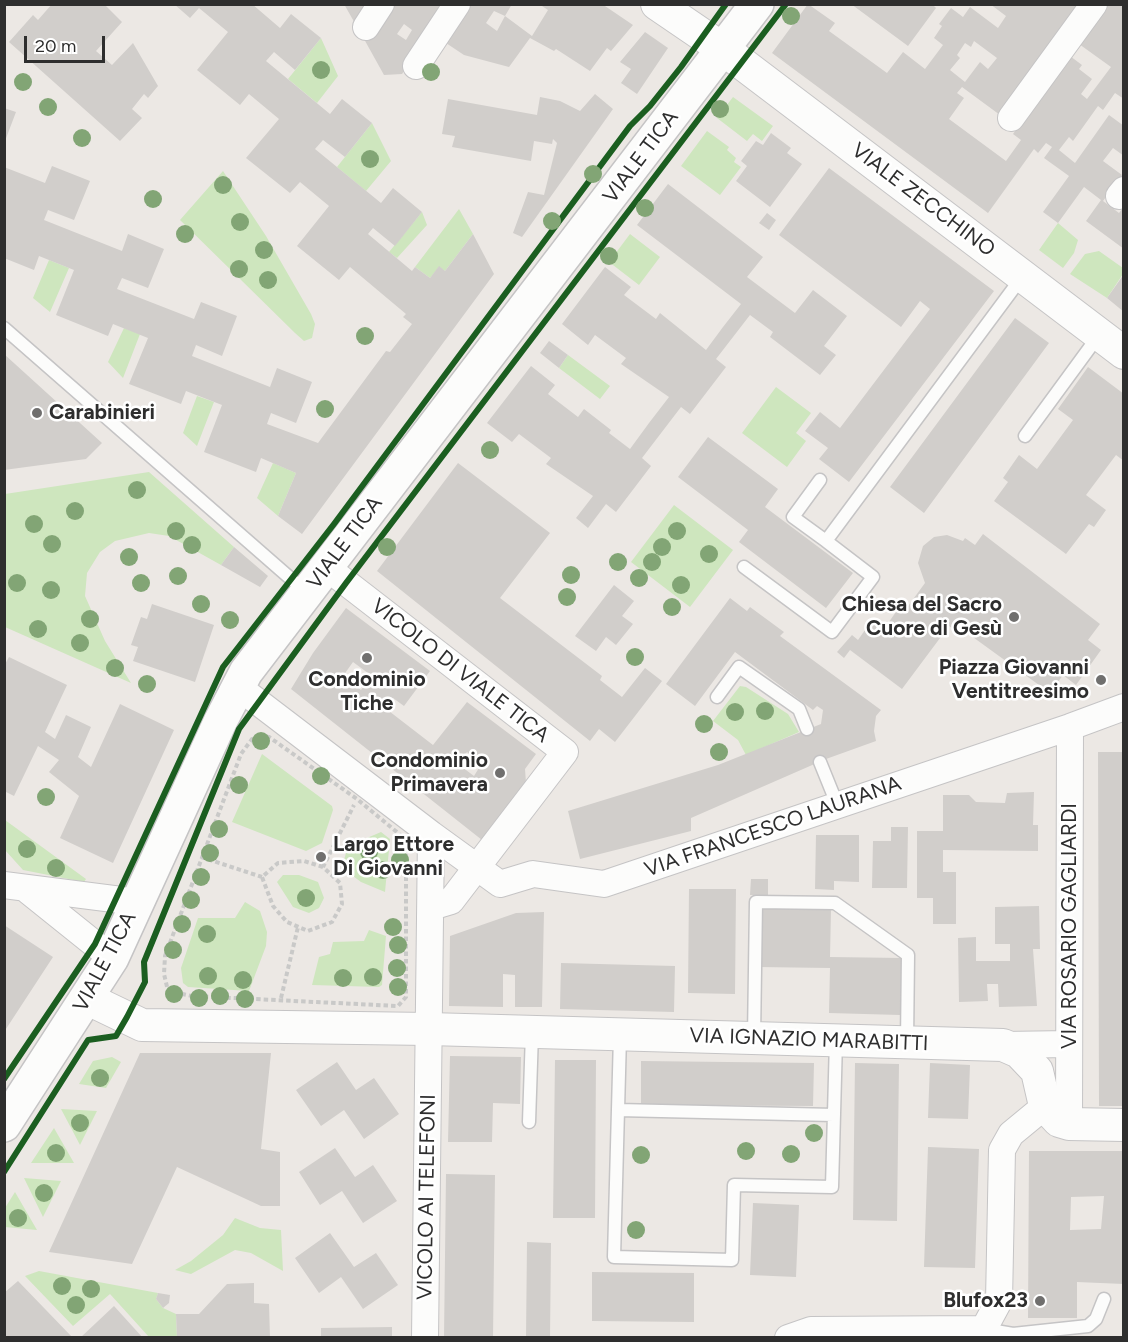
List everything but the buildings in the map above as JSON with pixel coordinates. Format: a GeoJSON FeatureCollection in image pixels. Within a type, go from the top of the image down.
{"type":"FeatureCollection","features":[{"type":"Feature","properties":{"kind":"main road","name":"VIALE TICA"},"geometry":{"type":"LineString","coordinates":[[4,1125],[88,999],[112,958],[237,686],[757,4]]}},
{"type":"Feature","properties":{"kind":"street"},"geometry":{"type":"LineString","coordinates":[[366,27],[381,4]]}},
{"type":"Feature","properties":{"kind":"street"},"geometry":{"type":"LineString","coordinates":[[416,66],[457,4]]}},
{"type":"Feature","properties":{"kind":"street","name":"VIALE ZECCHINO"},"geometry":{"type":"LineString","coordinates":[[657,4],[723,49],[1112,344]]}},
{"type":"Feature","properties":{"kind":"street"},"geometry":{"type":"LineString","coordinates":[[1011,118],[1094,4]]}},
{"type":"Feature","properties":{"kind":"street","name":"VICOLO DI VIALE TICA"},"geometry":{"type":"LineString","coordinates":[[326,567],[565,752],[476,867]]}},
{"type":"Feature","properties":{"kind":"street"},"geometry":{"type":"LineString","coordinates":[[237,686],[500,884]]}},
{"type":"Feature","properties":{"kind":"street","name":"VIA FRANCESCO LAURANA"},"geometry":{"type":"LineString","coordinates":[[441,904],[533,874],[604,884],[1070,727],[1124,706]]}},
{"type":"Feature","properties":{"kind":"street","name":"VIA ROSARIO GAGLIARDI"},"geometry":{"type":"LineString","coordinates":[[1057,1115],[1069,1044],[1070,727]]}},
{"type":"Feature","properties":{"kind":"street","name":"VICOLO AI TELEFONI"},"geometry":{"type":"LineString","coordinates":[[425,1338],[441,904],[431,834]]}},
{"type":"Feature","properties":{"kind":"street"},"geometry":{"type":"LineString","coordinates":[[441,904],[476,867]]}},
{"type":"Feature","properties":{"kind":"street"},"geometry":{"type":"LineString","coordinates":[[15,887],[137,902]]}},
{"type":"Feature","properties":{"kind":"street"},"geometry":{"type":"LineString","coordinates":[[15,887],[112,958]]}},
{"type":"Feature","properties":{"kind":"street","name":"VIA IGNAZIO MARABITTI"},"geometry":{"type":"LineString","coordinates":[[88,999],[142,1025],[435,1039],[532,1032],[1003,1045]]}},
{"type":"Feature","properties":{"kind":"street"},"geometry":{"type":"LineString","coordinates":[[1003,1045],[1069,1044]]}},
{"type":"Feature","properties":{"kind":"street"},"geometry":{"type":"LineString","coordinates":[[1003,1045],[1019,1052],[1037,1071],[1057,1115]]}},
{"type":"Feature","properties":{"kind":"street"},"geometry":{"type":"LineString","coordinates":[[788,1338],[811,1330],[981,1333],[999,1301],[1002,1150],[1011,1134],[1057,1115],[1124,1125]]}},
{"type":"Feature","properties":{"kind":"lane"},"geometry":{"type":"LineString","coordinates":[[826,541],[1023,276]]}},
{"type":"Feature","properties":{"kind":"lane"},"geometry":{"type":"LineString","coordinates":[[4,328],[307,593]]}},
{"type":"Feature","properties":{"kind":"lane"},"geometry":{"type":"LineString","coordinates":[[1025,436],[1112,344]]}},
{"type":"Feature","properties":{"kind":"lane"},"geometry":{"type":"LineString","coordinates":[[744,567],[832,632],[873,577],[793,517],[820,480]]}},
{"type":"Feature","properties":{"kind":"lane"},"geometry":{"type":"LineString","coordinates":[[717,697],[739,667],[799,709],[807,729]]}},
{"type":"Feature","properties":{"kind":"lane"},"geometry":{"type":"LineString","coordinates":[[820,762],[837,804]]}},
{"type":"Feature","properties":{"kind":"lane"},"geometry":{"type":"LineString","coordinates":[[754,1038],[756,902],[835,903],[908,955],[907,1042]]}},
{"type":"Feature","properties":{"kind":"lane"},"geometry":{"type":"LineString","coordinates":[[529,1122],[532,1032]]}},
{"type":"Feature","properties":{"kind":"lane"},"geometry":{"type":"LineString","coordinates":[[620,1034],[614,1257],[708,1260],[732,1260],[734,1185],[832,1187],[836,1040]]}},
{"type":"Feature","properties":{"kind":"lane"},"geometry":{"type":"LineString","coordinates":[[618,1110],[834,1115]]}},
{"type":"Feature","properties":{"kind":"lane"},"geometry":{"type":"LineString","coordinates":[[981,1333],[1013,1334],[1088,1326],[1096,1319],[1104,1299]]}},
{"type":"Feature","properties":{"kind":"path"},"geometry":{"type":"LineString","coordinates":[[259,736],[269,737],[357,799],[404,838],[406,848],[406,997],[398,1006],[192,996],[168,991],[164,974],[165,956],[201,857],[241,754],[252,739],[259,736]]}},
{"type":"Feature","properties":{"kind":"path"},"geometry":{"type":"LineString","coordinates":[[322,867],[357,799]]}},
{"type":"Feature","properties":{"kind":"path"},"geometry":{"type":"LineString","coordinates":[[201,857],[262,877]]}},
{"type":"Feature","properties":{"kind":"path"},"geometry":{"type":"LineString","coordinates":[[304,861],[322,867],[340,884],[342,904],[333,922],[308,931],[287,922],[273,906],[262,877],[278,863],[304,861]]}},
{"type":"Feature","properties":{"kind":"path"},"geometry":{"type":"LineString","coordinates":[[281,999],[298,927]]}},
{"type":"Feature","properties":{"kind":"green space"},"geometry":{"type":"Polygon","coordinates":[[[321,38],[338,76],[317,103],[288,79],[321,38]]]}},
{"type":"Feature","properties":{"kind":"green space"},"geometry":{"type":"Polygon","coordinates":[[[733,97],[773,126],[762,141],[753,134],[747,141],[717,118],[733,97]]]}},
{"type":"Feature","properties":{"kind":"green space"},"geometry":{"type":"Polygon","coordinates":[[[372,123],[391,161],[366,191],[337,167],[372,123]]]}},
{"type":"Feature","properties":{"kind":"green space"},"geometry":{"type":"Polygon","coordinates":[[[707,131],[729,147],[727,150],[736,158],[734,162],[741,167],[720,195],[681,166],[707,131]]]}},
{"type":"Feature","properties":{"kind":"green space"},"geometry":{"type":"Polygon","coordinates":[[[223,171],[266,236],[311,314],[315,324],[312,338],[304,341],[295,333],[180,220],[223,171]]]}},
{"type":"Feature","properties":{"kind":"green space"},"geometry":{"type":"Polygon","coordinates":[[[459,209],[473,234],[445,271],[439,267],[430,278],[415,267],[459,209]]]}},
{"type":"Feature","properties":{"kind":"green space"},"geometry":{"type":"Polygon","coordinates":[[[422,212],[427,225],[397,258],[389,252],[422,212]]]}},
{"type":"Feature","properties":{"kind":"green space"},"geometry":{"type":"Polygon","coordinates":[[[1058,223],[1078,240],[1074,253],[1063,268],[1039,250],[1058,223]]]}},
{"type":"Feature","properties":{"kind":"green space"},"geometry":{"type":"Polygon","coordinates":[[[630,234],[660,257],[639,285],[609,262],[630,234]]]}},
{"type":"Feature","properties":{"kind":"green space"},"geometry":{"type":"Polygon","coordinates":[[[1099,251],[1123,268],[1123,274],[1107,298],[1070,274],[1085,254],[1099,251]]]}},
{"type":"Feature","properties":{"kind":"green space"},"geometry":{"type":"Polygon","coordinates":[[[49,260],[69,268],[50,312],[33,298],[49,260]]]}},
{"type":"Feature","properties":{"kind":"green space"},"geometry":{"type":"Polygon","coordinates":[[[124,328],[140,334],[123,378],[108,362],[124,328]]]}},
{"type":"Feature","properties":{"kind":"green space"},"geometry":{"type":"Polygon","coordinates":[[[568,355],[610,386],[600,399],[559,368],[568,355]]]}},
{"type":"Feature","properties":{"kind":"green space"},"geometry":{"type":"Polygon","coordinates":[[[776,387],[811,413],[796,433],[806,441],[787,467],[742,433],[776,387]]]}},
{"type":"Feature","properties":{"kind":"green space"},"geometry":{"type":"Polygon","coordinates":[[[197,396],[214,402],[197,446],[183,433],[197,396]]]}},
{"type":"Feature","properties":{"kind":"green space"},"geometry":{"type":"Polygon","coordinates":[[[273,463],[296,473],[278,516],[257,498],[273,463]]]}},
{"type":"Feature","properties":{"kind":"green space"},"geometry":{"type":"Polygon","coordinates":[[[149,472],[234,547],[221,565],[169,536],[149,533],[115,541],[100,552],[87,573],[85,596],[105,641],[131,683],[5,627],[5,494],[149,472]]]}},
{"type":"Feature","properties":{"kind":"green space"},"geometry":{"type":"Polygon","coordinates":[[[674,505],[733,550],[690,607],[631,562],[674,505]]]}},
{"type":"Feature","properties":{"kind":"green space"},"geometry":{"type":"Polygon","coordinates":[[[740,686],[746,687],[788,714],[799,732],[746,755],[738,740],[713,721],[740,686]]]}},
{"type":"Feature","properties":{"kind":"green space"},"geometry":{"type":"Polygon","coordinates":[[[262,754],[332,806],[333,810],[322,843],[306,851],[232,822],[262,754]]]}},
{"type":"Feature","properties":{"kind":"green space"},"geometry":{"type":"Polygon","coordinates":[[[5,820],[86,879],[84,882],[23,870],[5,850],[5,820]]]}},
{"type":"Feature","properties":{"kind":"green space"},"geometry":{"type":"Polygon","coordinates":[[[381,832],[390,839],[385,892],[361,882],[349,873],[344,860],[346,853],[361,851],[367,838],[381,832]]]}},
{"type":"Feature","properties":{"kind":"green space"},"geometry":{"type":"Polygon","coordinates":[[[283,875],[299,875],[318,882],[324,898],[319,908],[309,913],[293,907],[277,882],[283,875]]]}},
{"type":"Feature","properties":{"kind":"green space"},"geometry":{"type":"Polygon","coordinates":[[[245,902],[260,911],[267,932],[266,946],[249,991],[188,987],[183,983],[181,968],[198,918],[235,918],[245,902]]]}},
{"type":"Feature","properties":{"kind":"green space"},"geometry":{"type":"Polygon","coordinates":[[[369,930],[386,936],[382,985],[379,987],[312,985],[319,957],[330,954],[333,942],[364,941],[369,930]]]}},
{"type":"Feature","properties":{"kind":"green space"},"geometry":{"type":"Polygon","coordinates":[[[112,1057],[121,1062],[106,1088],[79,1084],[93,1061],[112,1057]]]}},
{"type":"Feature","properties":{"kind":"green space"},"geometry":{"type":"Polygon","coordinates":[[[61,1109],[97,1111],[80,1145],[61,1109]]]}},
{"type":"Feature","properties":{"kind":"green space"},"geometry":{"type":"Polygon","coordinates":[[[54,1128],[74,1163],[31,1163],[54,1128]]]}},
{"type":"Feature","properties":{"kind":"green space"},"geometry":{"type":"Polygon","coordinates":[[[24,1178],[61,1181],[43,1217],[24,1178]]]}},
{"type":"Feature","properties":{"kind":"green space"},"geometry":{"type":"Polygon","coordinates":[[[15,1192],[37,1230],[5,1227],[5,1208],[15,1192]]]}},
{"type":"Feature","properties":{"kind":"green space"},"geometry":{"type":"Polygon","coordinates":[[[235,1218],[260,1228],[281,1230],[283,1271],[251,1253],[235,1250],[191,1274],[175,1270],[191,1261],[223,1235],[235,1218]]]}},
{"type":"Feature","properties":{"kind":"green space"},"geometry":{"type":"Polygon","coordinates":[[[39,1271],[158,1293],[156,1299],[163,1308],[176,1314],[177,1337],[149,1337],[110,1294],[73,1326],[25,1276],[39,1271]]]}},
{"type":"Feature","properties":{"kind":"cycle path"},"geometry":{"type":"LineString","coordinates":[[4,1079],[95,944],[223,667],[334,524],[630,126],[650,106],[681,67],[726,4]]}},
{"type":"Feature","properties":{"kind":"cycle path"},"geometry":{"type":"LineString","coordinates":[[4,1172],[88,1040],[116,1036],[127,1017],[145,982],[144,962],[239,729],[346,583],[786,4]]}},
{"type":"Feature","properties":{"kind":"place","name":"Carabinieri"},"geometry":{"type":"Point","coordinates":[37,413]}},
{"type":"Feature","properties":{"kind":"place","name":"Chiesa del Sacro Cuore di Gesù"},"geometry":{"type":"Point","coordinates":[1014,617]}},
{"type":"Feature","properties":{"kind":"place","name":"Condominio Tiche"},"geometry":{"type":"Point","coordinates":[367,658]}},
{"type":"Feature","properties":{"kind":"place","name":"Piazza Giovanni Ventitreesimo"},"geometry":{"type":"Point","coordinates":[1101,680]}},
{"type":"Feature","properties":{"kind":"place","name":"Condominio Primavera"},"geometry":{"type":"Point","coordinates":[500,773]}},
{"type":"Feature","properties":{"kind":"place","name":"Largo Ettore Di Giovanni"},"geometry":{"type":"Point","coordinates":[321,857]}},
{"type":"Feature","properties":{"kind":"place","name":"Blufox23"},"geometry":{"type":"Point","coordinates":[1040,1301]}}]}
